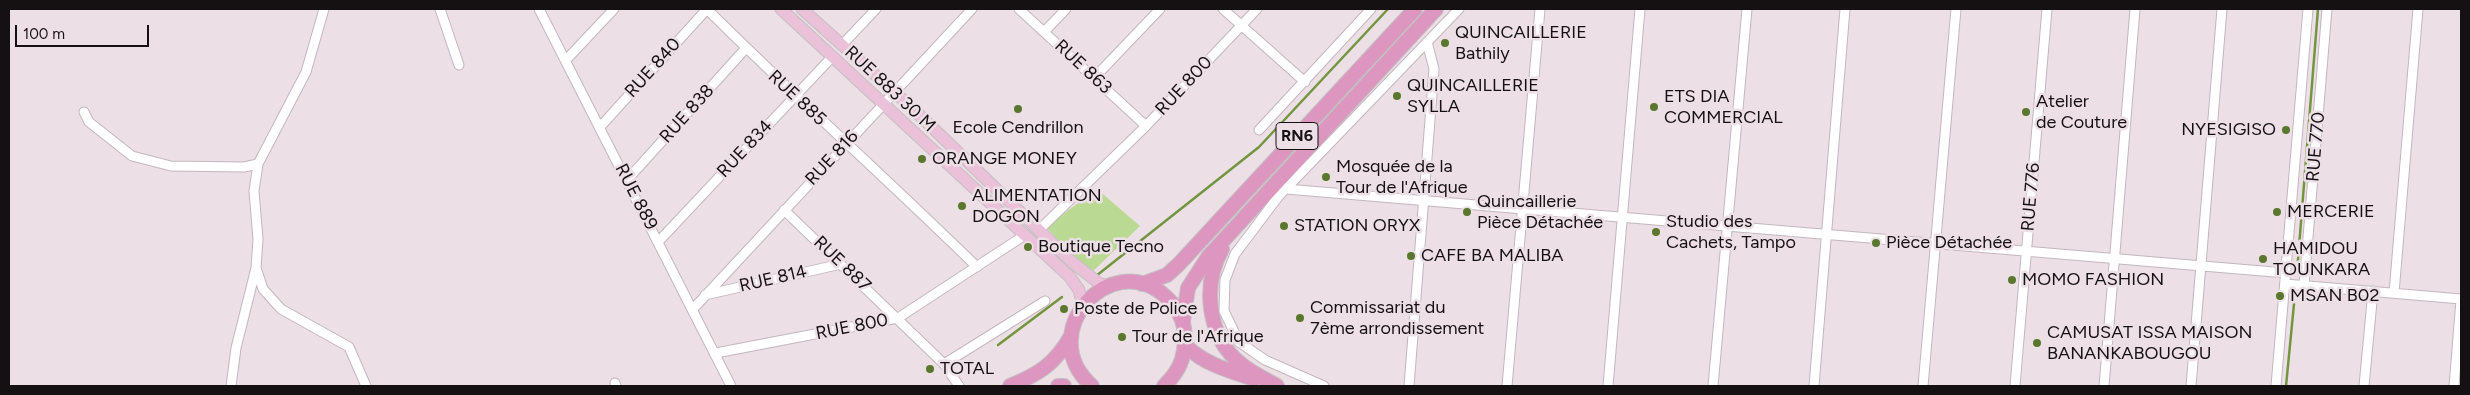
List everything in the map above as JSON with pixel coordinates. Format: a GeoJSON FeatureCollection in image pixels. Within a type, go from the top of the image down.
{"type":"FeatureCollection","features":[{"type":"Feature","properties":{"kind":"highway","name":"RN6"},"geometry":{"type":"LineString","coordinates":[[1142,284],[1162,278],[1179,264],[1415,9]]}},
{"type":"Feature","properties":{"kind":"highway","name":"RN6"},"geometry":{"type":"LineString","coordinates":[[1183,321],[1188,288],[1208,257],[1436,9]]}},
{"type":"Feature","properties":{"kind":"highway"},"geometry":{"type":"LineString","coordinates":[[1233,229],[1214,262],[1210,279],[1210,302],[1220,338],[1240,363],[1277,386]]}},
{"type":"Feature","properties":{"kind":"highway"},"geometry":{"type":"LineString","coordinates":[[1092,386],[1076,366],[1071,352],[1074,320],[1083,305],[1091,297],[1111,286],[1126,283],[1142,284],[1162,294],[1174,306],[1183,321],[1186,346],[1182,362],[1174,376],[1164,386]]}},
{"type":"Feature","properties":{"kind":"highway"},"geometry":{"type":"LineString","coordinates":[[1010,386],[1036,375],[1050,364],[1071,336]]}},
{"type":"Feature","properties":{"kind":"highway"},"geometry":{"type":"LineString","coordinates":[[1186,346],[1194,355],[1218,367],[1273,386]]}},
{"type":"Feature","properties":{"kind":"highway"},"geometry":{"type":"LineString","coordinates":[[1058,386],[1064,386]]}},
{"type":"Feature","properties":{"kind":"main road"},"geometry":{"type":"LineString","coordinates":[[780,9],[884,103],[1070,277],[1079,290],[1083,305]]}},
{"type":"Feature","properties":{"kind":"main road","name":"RUE 883 30 M"},"geometry":{"type":"LineString","coordinates":[[802,9],[911,107],[1087,275],[1100,284],[1111,286]]}},
{"type":"Feature","properties":{"kind":"street"},"geometry":{"type":"LineString","coordinates":[[231,386],[236,348],[256,268],[258,239],[254,190],[258,164],[306,72],[324,9]]}},
{"type":"Feature","properties":{"kind":"street"},"geometry":{"type":"LineString","coordinates":[[440,9],[459,65]]}},
{"type":"Feature","properties":{"kind":"street","name":"RUE 889"},"geometry":{"type":"LineString","coordinates":[[539,9],[628,180],[731,386]]}},
{"type":"Feature","properties":{"kind":"street"},"geometry":{"type":"LineString","coordinates":[[566,60],[614,9]]}},
{"type":"Feature","properties":{"kind":"street","name":"RUE 885"},"geometry":{"type":"LineString","coordinates":[[707,9],[795,96],[977,267]]}},
{"type":"Feature","properties":{"kind":"street","name":"RUE 840"},"geometry":{"type":"LineString","coordinates":[[600,127],[707,9]]}},
{"type":"Feature","properties":{"kind":"street"},"geometry":{"type":"LineString","coordinates":[[842,45],[876,9]]}},
{"type":"Feature","properties":{"kind":"street","name":"RUE 816"},"geometry":{"type":"LineString","coordinates":[[693,308],[972,9]]}},
{"type":"Feature","properties":{"kind":"street","name":"RUE 863"},"geometry":{"type":"LineString","coordinates":[[1019,9],[1146,126]]}},
{"type":"Feature","properties":{"kind":"street"},"geometry":{"type":"LineString","coordinates":[[1044,32],[1066,9]]}},
{"type":"Feature","properties":{"kind":"street"},"geometry":{"type":"LineString","coordinates":[[1094,78],[1160,9]]}},
{"type":"Feature","properties":{"kind":"street"},"geometry":{"type":"LineString","coordinates":[[1223,9],[1305,82]]}},
{"type":"Feature","properties":{"kind":"street","name":"RUE 800"},"geometry":{"type":"LineString","coordinates":[[1040,229],[1146,126],[1256,9]]}},
{"type":"Feature","properties":{"kind":"street"},"geometry":{"type":"LineString","coordinates":[[1259,130],[1370,9]]}},
{"type":"Feature","properties":{"kind":"street"},"geometry":{"type":"LineString","coordinates":[[1324,386],[1265,360],[1240,342],[1224,311],[1225,280],[1235,254],[1278,197],[1459,9]]}},
{"type":"Feature","properties":{"kind":"street"},"geometry":{"type":"LineString","coordinates":[[1507,386],[1540,9]]}},
{"type":"Feature","properties":{"kind":"street"},"geometry":{"type":"LineString","coordinates":[[1608,386],[1640,9]]}},
{"type":"Feature","properties":{"kind":"street"},"geometry":{"type":"LineString","coordinates":[[1713,386],[1747,9]]}},
{"type":"Feature","properties":{"kind":"street"},"geometry":{"type":"LineString","coordinates":[[1814,386],[1845,9]]}},
{"type":"Feature","properties":{"kind":"street"},"geometry":{"type":"LineString","coordinates":[[1922,386],[1956,9]]}},
{"type":"Feature","properties":{"kind":"street","name":"RUE 776"},"geometry":{"type":"LineString","coordinates":[[2015,386],[2047,9]]}},
{"type":"Feature","properties":{"kind":"street"},"geometry":{"type":"LineString","coordinates":[[2104,386],[2134,9]]}},
{"type":"Feature","properties":{"kind":"street"},"geometry":{"type":"LineString","coordinates":[[2191,386],[2222,9]]}},
{"type":"Feature","properties":{"kind":"street"},"geometry":{"type":"LineString","coordinates":[[2276,386],[2308,9]]}},
{"type":"Feature","properties":{"kind":"street","name":"RUE 770"},"geometry":{"type":"LineString","coordinates":[[2304,286],[2327,9]]}},
{"type":"Feature","properties":{"kind":"street"},"geometry":{"type":"LineString","coordinates":[[2394,293],[2418,9]]}},
{"type":"Feature","properties":{"kind":"street"},"geometry":{"type":"LineString","coordinates":[[1409,386],[1434,68],[1428,42]]}},
{"type":"Feature","properties":{"kind":"street","name":"RUE 838"},"geometry":{"type":"LineString","coordinates":[[628,180],[746,48]]}},
{"type":"Feature","properties":{"kind":"street","name":"RUE 834"},"geometry":{"type":"LineString","coordinates":[[659,241],[832,57]]}},
{"type":"Feature","properties":{"kind":"street"},"geometry":{"type":"LineString","coordinates":[[900,119],[911,107]]}},
{"type":"Feature","properties":{"kind":"street"},"geometry":{"type":"LineString","coordinates":[[84,112],[89,122],[132,156],[171,166],[244,167],[258,164]]}},
{"type":"Feature","properties":{"kind":"street"},"geometry":{"type":"LineString","coordinates":[[1278,197],[1285,173]]}},
{"type":"Feature","properties":{"kind":"street"},"geometry":{"type":"LineString","coordinates":[[1286,189],[2286,273]]}},
{"type":"Feature","properties":{"kind":"street","name":"RUE 887"},"geometry":{"type":"LineString","coordinates":[[784,210],[944,364],[959,386]]}},
{"type":"Feature","properties":{"kind":"street","name":"RUE 800"},"geometry":{"type":"LineString","coordinates":[[716,353],[898,318],[1025,235]]}},
{"type":"Feature","properties":{"kind":"street","name":"RUE 814"},"geometry":{"type":"LineString","coordinates":[[705,295],[841,264]]}},
{"type":"Feature","properties":{"kind":"street"},"geometry":{"type":"LineString","coordinates":[[256,268],[263,289],[280,309],[349,347],[366,386]]}},
{"type":"Feature","properties":{"kind":"street"},"geometry":{"type":"LineString","coordinates":[[2285,284],[2461,299],[2454,386]]}},
{"type":"Feature","properties":{"kind":"street"},"geometry":{"type":"LineString","coordinates":[[2364,386],[2373,291]]}},
{"type":"Feature","properties":{"kind":"street"},"geometry":{"type":"LineString","coordinates":[[944,364],[1045,300]]}},
{"type":"Feature","properties":{"kind":"green space"},"geometry":{"type":"Polygon","coordinates":[[[1097,189],[1140,226],[1090,274],[1046,227],[1097,189]]]}},
{"type":"Feature","properties":{"kind":"waterway"},"geometry":{"type":"LineString","coordinates":[[1096,276],[1259,147],[1388,9]]}},
{"type":"Feature","properties":{"kind":"waterway"},"geometry":{"type":"LineString","coordinates":[[2297,272],[2318,9]]}},
{"type":"Feature","properties":{"kind":"waterway"},"geometry":{"type":"LineString","coordinates":[[998,345],[1062,297]]}},
{"type":"Feature","properties":{"kind":"waterway"},"geometry":{"type":"LineString","coordinates":[[2286,386],[2294,304]]}},
{"type":"Feature","properties":{"kind":"place","name":"QUINCAILLERIE Bathily"},"geometry":{"type":"Point","coordinates":[1445,43]}},
{"type":"Feature","properties":{"kind":"place","name":"QUINCAILLERIE SYLLA"},"geometry":{"type":"Point","coordinates":[1397,96]}},
{"type":"Feature","properties":{"kind":"place","name":"ETS DIA COMMERCIAL"},"geometry":{"type":"Point","coordinates":[1654,107]}},
{"type":"Feature","properties":{"kind":"place","name":"Ecole Cendrillon"},"geometry":{"type":"Point","coordinates":[1018,109]}},
{"type":"Feature","properties":{"kind":"place","name":"Atelier de Couture"},"geometry":{"type":"Point","coordinates":[2026,112]}},
{"type":"Feature","properties":{"kind":"place","name":"NYESIGISO"},"geometry":{"type":"Point","coordinates":[2286,130]}},
{"type":"Feature","properties":{"kind":"place","name":"ORANGE MONEY"},"geometry":{"type":"Point","coordinates":[922,159]}},
{"type":"Feature","properties":{"kind":"place","name":"Mosquée de la Tour de l'Afrique"},"geometry":{"type":"Point","coordinates":[1326,177]}},
{"type":"Feature","properties":{"kind":"place","name":"ALIMENTATION DOGON"},"geometry":{"type":"Point","coordinates":[962,206]}},
{"type":"Feature","properties":{"kind":"place","name":"Quincaillerie Pièce Détachée"},"geometry":{"type":"Point","coordinates":[1467,212]}},
{"type":"Feature","properties":{"kind":"place","name":"MERCERIE"},"geometry":{"type":"Point","coordinates":[2277,212]}},
{"type":"Feature","properties":{"kind":"place","name":"STATION ORYX"},"geometry":{"type":"Point","coordinates":[1284,226]}},
{"type":"Feature","properties":{"kind":"place","name":"Studio des Cachets, Tampo"},"geometry":{"type":"Point","coordinates":[1656,232]}},
{"type":"Feature","properties":{"kind":"place","name":"Pièce Détachée"},"geometry":{"type":"Point","coordinates":[1876,243]}},
{"type":"Feature","properties":{"kind":"place","name":"Boutique Tecno"},"geometry":{"type":"Point","coordinates":[1028,247]}},
{"type":"Feature","properties":{"kind":"place","name":"CAFE BA MALIBA"},"geometry":{"type":"Point","coordinates":[1411,256]}},
{"type":"Feature","properties":{"kind":"place","name":"HAMIDOU TOUNKARA"},"geometry":{"type":"Point","coordinates":[2263,259]}},
{"type":"Feature","properties":{"kind":"place","name":"MOMO FASHION"},"geometry":{"type":"Point","coordinates":[2012,280]}},
{"type":"Feature","properties":{"kind":"place","name":"MSAN B02"},"geometry":{"type":"Point","coordinates":[2280,296]}},
{"type":"Feature","properties":{"kind":"place","name":"Poste de Police"},"geometry":{"type":"Point","coordinates":[1064,309]}},
{"type":"Feature","properties":{"kind":"place","name":"Commissariat du 7ème arrondissement"},"geometry":{"type":"Point","coordinates":[1300,318]}},
{"type":"Feature","properties":{"kind":"place","name":"Tour de l'Afrique"},"geometry":{"type":"Point","coordinates":[1122,337]}},
{"type":"Feature","properties":{"kind":"place","name":"CAMUSAT ISSA MAISON BANANKABOUGOU"},"geometry":{"type":"Point","coordinates":[2037,343]}},
{"type":"Feature","properties":{"kind":"place","name":"TOTAL"},"geometry":{"type":"Point","coordinates":[930,369]}}]}
